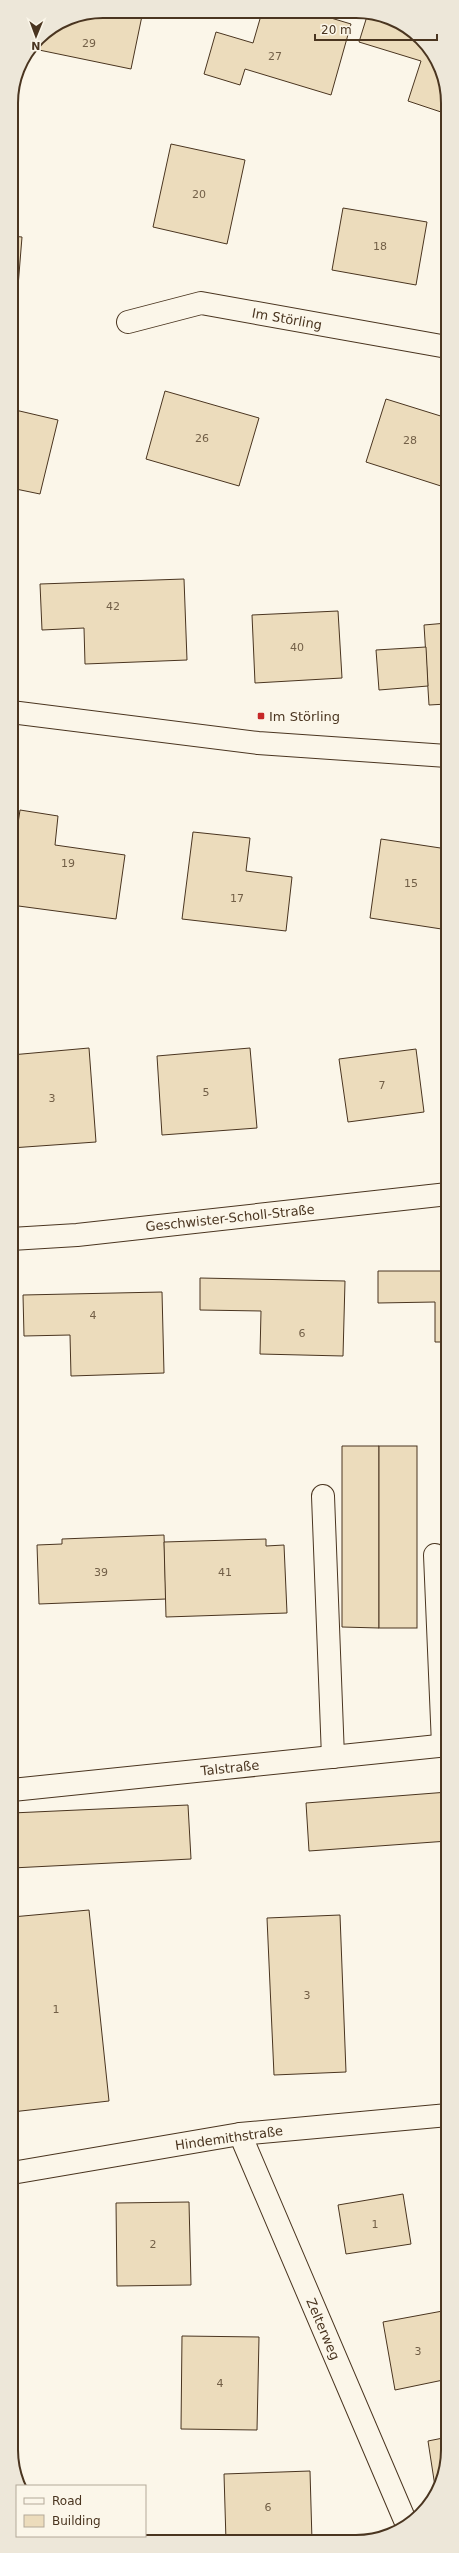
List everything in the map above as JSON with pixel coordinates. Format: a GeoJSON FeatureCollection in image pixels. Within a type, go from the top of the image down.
{"type":"FeatureCollection","features":[{"type":"Feature","properties":{"kind":"street","name":"Im Störling"},"geometry":{"type":"LineString","coordinates":[[128,322],[201,303],[441,346]]}},
{"type":"Feature","properties":{"kind":"street"},"geometry":{"type":"LineString","coordinates":[[18,713],[258,743],[441,756]]}},
{"type":"Feature","properties":{"kind":"street","name":"Geschwister-Scholl-Straße"},"geometry":{"type":"LineString","coordinates":[[18,1239],[77,1235],[441,1195]]}},
{"type":"Feature","properties":{"kind":"street"},"geometry":{"type":"LineString","coordinates":[[323,1496],[333,1757]]}},
{"type":"Feature","properties":{"kind":"street"},"geometry":{"type":"LineString","coordinates":[[435,1555],[441,1659]]}},
{"type":"Feature","properties":{"kind":"street","name":"Talstraße"},"geometry":{"type":"LineString","coordinates":[[18,1789],[441,1746]]}},
{"type":"Feature","properties":{"kind":"street","name":"Hindemithstraße"},"geometry":{"type":"LineString","coordinates":[[18,2172],[240,2134],[441,2116]]}},
{"type":"Feature","properties":{"kind":"street","name":"Zelterweg"},"geometry":{"type":"LineString","coordinates":[[240,2134],[405,2520]]}},
{"type":"Feature","properties":{"kind":"building"},"geometry":{"type":"Polygon","coordinates":[[[142,18],[131,69],[56,54],[56,32],[75,22],[92,19],[142,18]]]}},
{"type":"Feature","properties":{"kind":"building"},"geometry":{"type":"Polygon","coordinates":[[[260,18],[331,18],[351,24],[331,95],[245,69],[240,85],[204,74],[216,32],[253,43],[260,18]]]}},
{"type":"Feature","properties":{"kind":"building"},"geometry":{"type":"Polygon","coordinates":[[[366,19],[389,24],[399,29],[412,39],[427,56],[435,70],[440,92],[441,112],[408,101],[421,61],[359,42],[366,19]]]}},
{"type":"Feature","properties":{"kind":"building"},"geometry":{"type":"Polygon","coordinates":[[[171,144],[245,160],[227,244],[153,227],[171,144]]]}},
{"type":"Feature","properties":{"kind":"building"},"geometry":{"type":"Polygon","coordinates":[[[343,208],[427,222],[416,285],[332,270],[343,208]]]}},
{"type":"Feature","properties":{"kind":"building"},"geometry":{"type":"Polygon","coordinates":[[[18,237],[22,237],[18,287],[18,237]]]}},
{"type":"Feature","properties":{"kind":"building"},"geometry":{"type":"Polygon","coordinates":[[[165,391],[259,418],[239,486],[146,459],[165,391]]]}},
{"type":"Feature","properties":{"kind":"building"},"geometry":{"type":"Polygon","coordinates":[[[386,399],[441,416],[441,486],[366,462],[386,399]]]}},
{"type":"Feature","properties":{"kind":"building"},"geometry":{"type":"Polygon","coordinates":[[[18,411],[58,420],[40,494],[18,489],[18,411]]]}},
{"type":"Feature","properties":{"kind":"building"},"geometry":{"type":"Polygon","coordinates":[[[184,579],[187,660],[85,664],[84,628],[42,630],[40,584],[184,579]]]}},
{"type":"Feature","properties":{"kind":"building"},"geometry":{"type":"Polygon","coordinates":[[[338,611],[342,678],[255,683],[252,615],[338,611]]]}},
{"type":"Feature","properties":{"kind":"building"},"geometry":{"type":"Polygon","coordinates":[[[441,624],[441,704],[429,705],[424,625],[441,624]]]}},
{"type":"Feature","properties":{"kind":"building"},"geometry":{"type":"Polygon","coordinates":[[[426,647],[428,686],[379,690],[376,650],[426,647]]]}},
{"type":"Feature","properties":{"kind":"building"},"geometry":{"type":"Polygon","coordinates":[[[20,810],[58,816],[55,845],[125,855],[116,919],[18,906],[18,824],[20,810]]]}},
{"type":"Feature","properties":{"kind":"building"},"geometry":{"type":"Polygon","coordinates":[[[193,832],[250,838],[246,871],[292,877],[286,931],[182,919],[193,832]]]}},
{"type":"Feature","properties":{"kind":"building"},"geometry":{"type":"Polygon","coordinates":[[[381,839],[441,848],[441,929],[370,918],[381,839]]]}},
{"type":"Feature","properties":{"kind":"building"},"geometry":{"type":"Polygon","coordinates":[[[89,1048],[96,1142],[18,1148],[18,1054],[89,1048]]]}},
{"type":"Feature","properties":{"kind":"building"},"geometry":{"type":"Polygon","coordinates":[[[250,1048],[257,1128],[162,1135],[157,1056],[250,1048]]]}},
{"type":"Feature","properties":{"kind":"building"},"geometry":{"type":"Polygon","coordinates":[[[416,1049],[424,1112],[348,1122],[339,1059],[416,1049]]]}},
{"type":"Feature","properties":{"kind":"building"},"geometry":{"type":"Polygon","coordinates":[[[378,1271],[441,1271],[441,1342],[435,1342],[435,1302],[378,1303],[378,1271]]]}},
{"type":"Feature","properties":{"kind":"building"},"geometry":{"type":"Polygon","coordinates":[[[200,1278],[345,1281],[343,1356],[260,1354],[261,1311],[200,1310],[200,1278]]]}},
{"type":"Feature","properties":{"kind":"building"},"geometry":{"type":"Polygon","coordinates":[[[162,1292],[164,1373],[71,1376],[70,1335],[24,1336],[23,1295],[162,1292]]]}},
{"type":"Feature","properties":{"kind":"building"},"geometry":{"type":"Polygon","coordinates":[[[342,1446],[379,1446],[379,1628],[342,1627],[342,1446]]]}},
{"type":"Feature","properties":{"kind":"building"},"geometry":{"type":"Polygon","coordinates":[[[379,1446],[417,1446],[417,1628],[379,1628],[379,1446]]]}},
{"type":"Feature","properties":{"kind":"building"},"geometry":{"type":"Polygon","coordinates":[[[164,1535],[166,1599],[39,1604],[37,1545],[62,1544],[62,1539],[164,1535]]]}},
{"type":"Feature","properties":{"kind":"building"},"geometry":{"type":"Polygon","coordinates":[[[266,1539],[266,1546],[284,1545],[287,1613],[166,1617],[164,1542],[266,1539]]]}},
{"type":"Feature","properties":{"kind":"building"},"geometry":{"type":"Polygon","coordinates":[[[441,1793],[441,1842],[309,1851],[306,1803],[441,1793]]]}},
{"type":"Feature","properties":{"kind":"building"},"geometry":{"type":"Polygon","coordinates":[[[188,1805],[191,1859],[18,1868],[18,1813],[188,1805]]]}},
{"type":"Feature","properties":{"kind":"building"},"geometry":{"type":"Polygon","coordinates":[[[89,1910],[109,2101],[18,2111],[18,1916],[89,1910]]]}},
{"type":"Feature","properties":{"kind":"building"},"geometry":{"type":"Polygon","coordinates":[[[340,1915],[346,2072],[274,2075],[267,1918],[340,1915]]]}},
{"type":"Feature","properties":{"kind":"building"},"geometry":{"type":"Polygon","coordinates":[[[403,2194],[411,2244],[346,2254],[338,2205],[403,2194]]]}},
{"type":"Feature","properties":{"kind":"building"},"geometry":{"type":"Polygon","coordinates":[[[189,2202],[191,2285],[117,2286],[116,2203],[189,2202]]]}},
{"type":"Feature","properties":{"kind":"building"},"geometry":{"type":"Polygon","coordinates":[[[441,2311],[441,2380],[395,2390],[383,2322],[441,2311]]]}},
{"type":"Feature","properties":{"kind":"building"},"geometry":{"type":"Polygon","coordinates":[[[182,2336],[259,2337],[257,2430],[181,2429],[182,2336]]]}},
{"type":"Feature","properties":{"kind":"building"},"geometry":{"type":"Polygon","coordinates":[[[441,2438],[441,2456],[435,2484],[428,2441],[441,2438]]]}},
{"type":"Feature","properties":{"kind":"building"},"geometry":{"type":"Polygon","coordinates":[[[310,2471],[312,2535],[226,2535],[224,2474],[310,2471]]]}},
{"type":"Feature","properties":{"kind":"place","name":"Im Störling"},"geometry":{"type":"Point","coordinates":[261,716]}}]}
